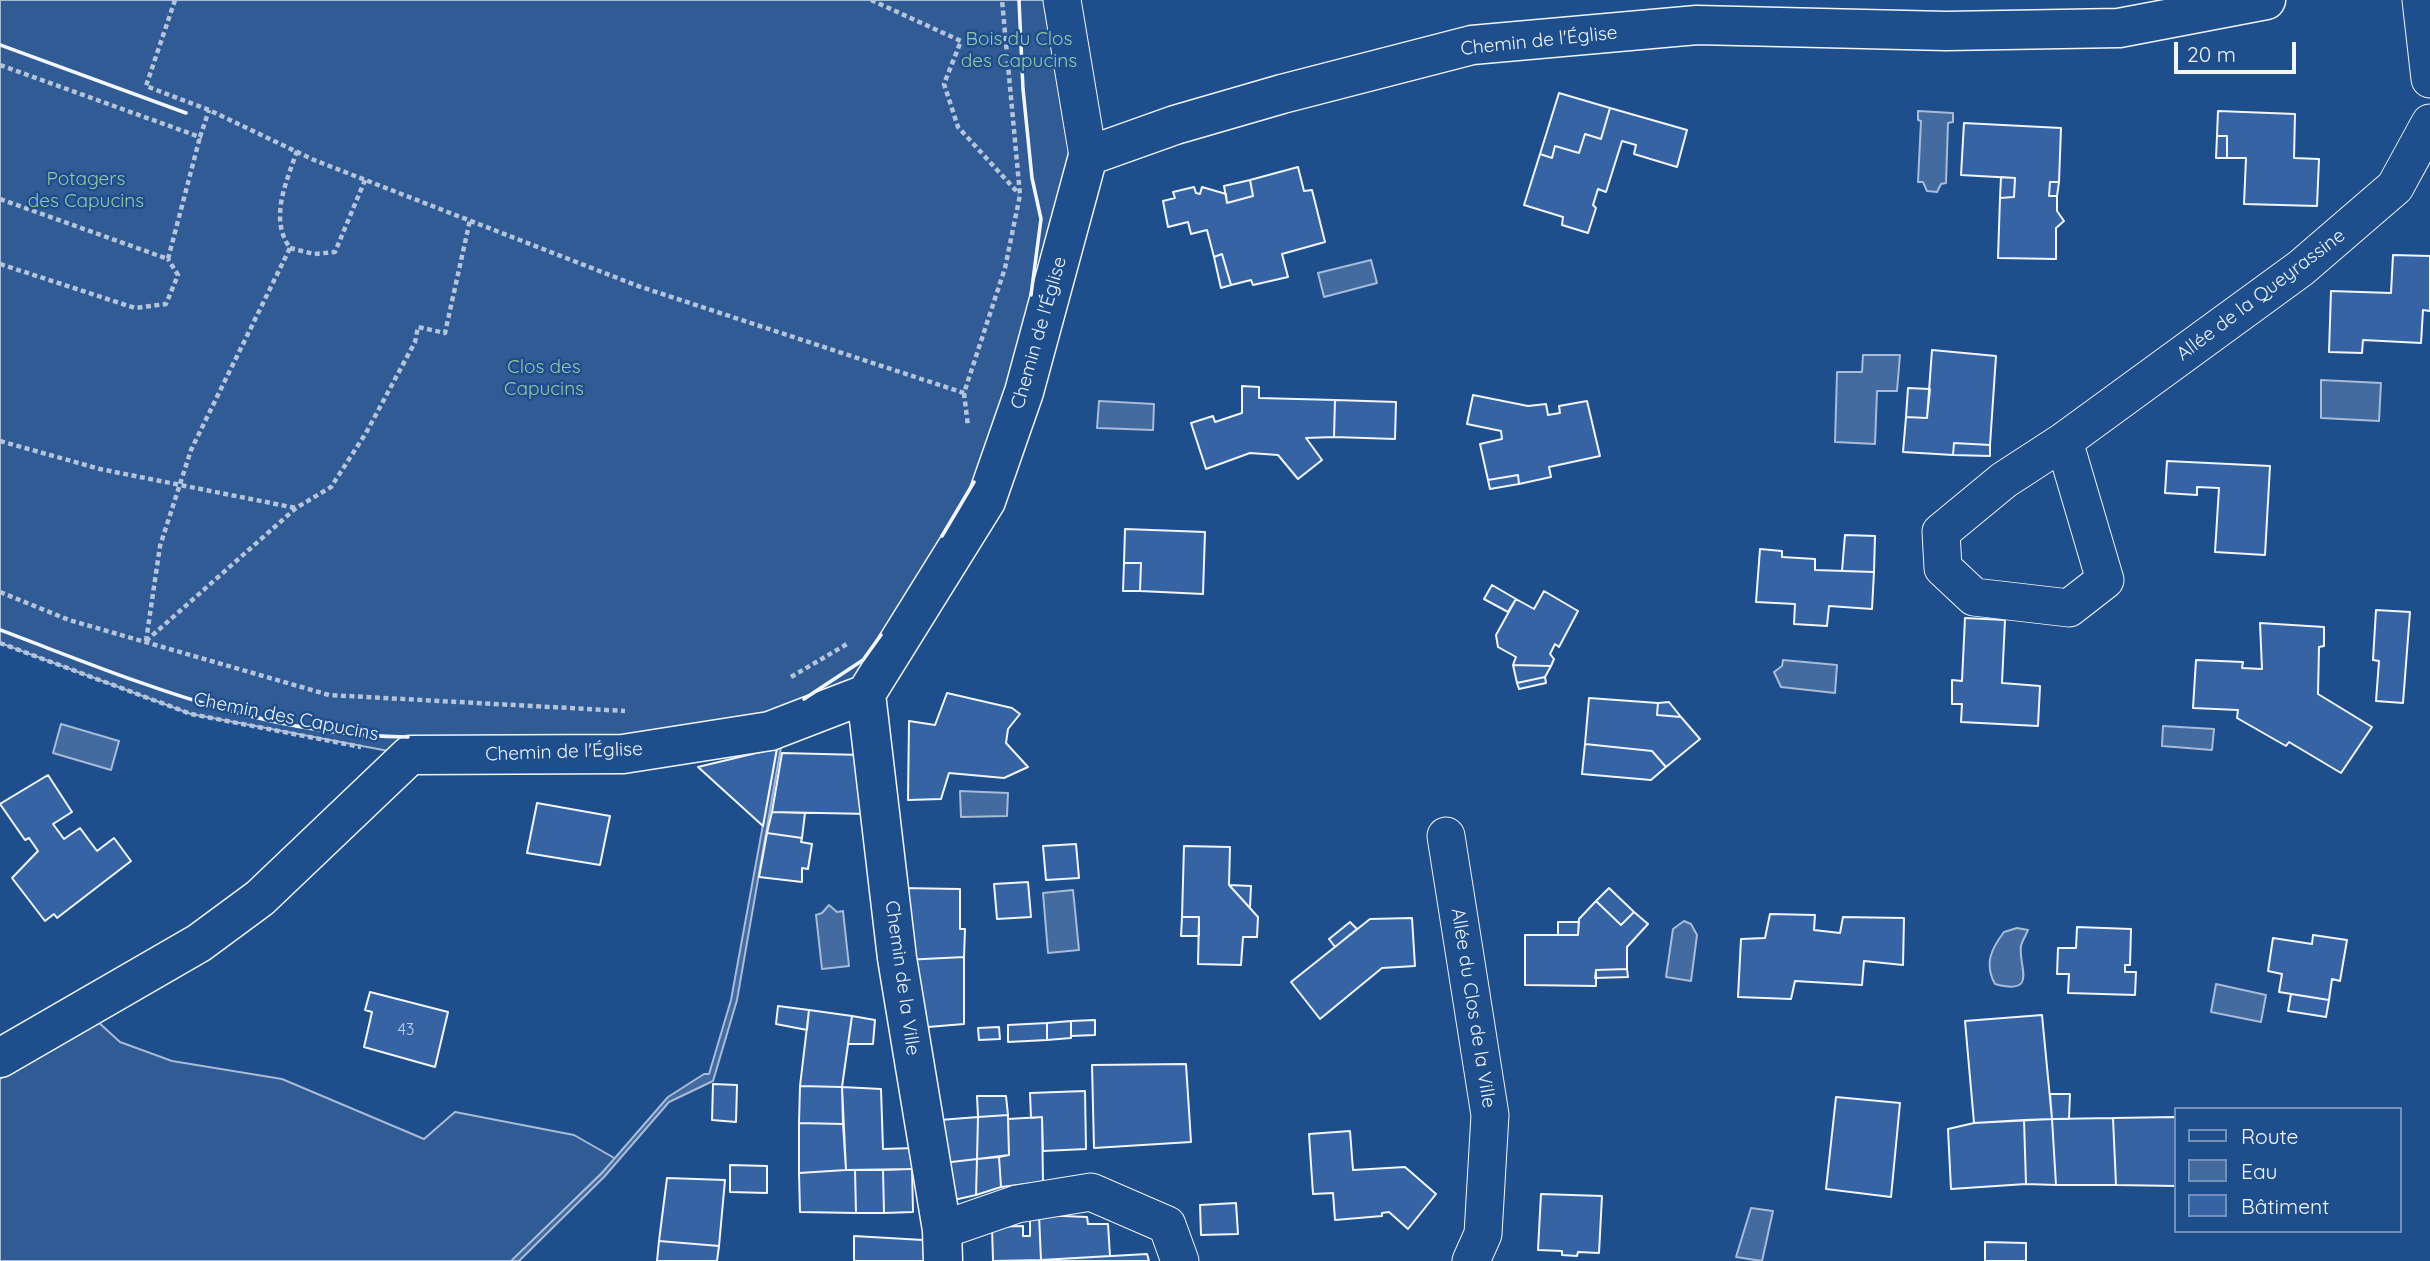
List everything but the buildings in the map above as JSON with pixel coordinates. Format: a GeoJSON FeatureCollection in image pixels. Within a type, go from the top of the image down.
{"type":"FeatureCollection","features":[{"type":"Feature","properties":{"kind":"street"},"geometry":{"type":"LineString","coordinates":[[1062,0],[1088,156]]}},
{"type":"Feature","properties":{"kind":"street","name":"Chemin de l'Église"},"geometry":{"type":"LineString","coordinates":[[410,755],[624,754],[770,731],[866,694],[986,501],[1024,392],[1088,156],[1175,125],[1282,94],[1472,45],[1697,25],[1946,31],[2119,28],[2266,0]]}},
{"type":"Feature","properties":{"kind":"street"},"geometry":{"type":"LineString","coordinates":[[2421,0],[2430,79]]}},
{"type":"Feature","properties":{"kind":"street","name":"Allée de la Queyrassine"},"geometry":{"type":"LineString","coordinates":[[2064,441],[2105,580],[2069,608],[1974,597],[1943,568],[1941,532],[2004,480],[2064,441],[2301,268],[2396,187],[2430,123]]}},
{"type":"Feature","properties":{"kind":"street","name":"Chemin de la Ville"},"geometry":{"type":"LineString","coordinates":[[866,694],[897,958],[943,1245]]}},
{"type":"Feature","properties":{"kind":"street"},"geometry":{"type":"LineString","coordinates":[[0,1058],[199,943],[260,898],[410,755]]}},
{"type":"Feature","properties":{"kind":"street","name":"Allée du Clos de la Ville"},"geometry":{"type":"LineString","coordinates":[[1446,836],[1490,1115],[1483,1234],[1471,1261]]}},
{"type":"Feature","properties":{"kind":"street"},"geometry":{"type":"LineString","coordinates":[[943,1245],[1017,1204],[1091,1192],[1167,1225],[1180,1261]]}},
{"type":"Feature","properties":{"kind":"path"},"geometry":{"type":"LineString","coordinates":[[176,0],[146,86],[209,110],[365,180],[638,285],[964,393]]}},
{"type":"Feature","properties":{"kind":"path"},"geometry":{"type":"LineString","coordinates":[[872,0],[961,41],[944,84],[958,127],[1020,195]]}},
{"type":"Feature","properties":{"kind":"path"},"geometry":{"type":"LineString","coordinates":[[969,431],[964,393],[1005,268],[1020,195],[1002,0]]}},
{"type":"Feature","properties":{"kind":"path"},"geometry":{"type":"LineString","coordinates":[[0,65],[200,137]]}},
{"type":"Feature","properties":{"kind":"path"},"geometry":{"type":"LineString","coordinates":[[168,260],[209,110]]}},
{"type":"Feature","properties":{"kind":"path"},"geometry":{"type":"LineString","coordinates":[[297,151],[281,199],[280,235],[290,248],[314,254],[335,252],[365,180]]}},
{"type":"Feature","properties":{"kind":"path"},"geometry":{"type":"LineString","coordinates":[[0,199],[168,260],[178,275],[166,304],[135,308],[0,264]]}},
{"type":"Feature","properties":{"kind":"path"},"geometry":{"type":"LineString","coordinates":[[146,642],[296,508],[331,487],[366,433],[415,342],[418,327],[444,333],[470,219]]}},
{"type":"Feature","properties":{"kind":"path"},"geometry":{"type":"LineString","coordinates":[[146,642],[160,546],[191,450],[290,248]]}},
{"type":"Feature","properties":{"kind":"path"},"geometry":{"type":"LineString","coordinates":[[0,441],[100,469],[296,508]]}},
{"type":"Feature","properties":{"kind":"path"},"geometry":{"type":"LineString","coordinates":[[0,592],[69,620],[329,695],[636,711]]}},
{"type":"Feature","properties":{"kind":"path"},"geometry":{"type":"LineString","coordinates":[[784,681],[844,648],[852,638]]}},
{"type":"Feature","properties":{"kind":"path","name":"Chemin des Capucins"},"geometry":{"type":"LineString","coordinates":[[0,643],[191,714],[410,755]]}},
{"type":"Feature","properties":{"kind":"shaded area","name":"Clos des Capucins"},"geometry":{"type":"Polygon","coordinates":[[[0,0],[1062,0],[1088,156],[1024,392],[866,694],[770,731],[410,755],[191,714],[0,643],[0,0]]]}},
{"type":"Feature","properties":{"kind":"shaded area"},"geometry":{"type":"Polygon","coordinates":[[[97,1021],[120,1042],[172,1061],[282,1079],[424,1139],[455,1112],[574,1135],[616,1159],[512,1261],[0,1261],[0,1079],[50,1041],[97,1021]]]}},
{"type":"Feature","properties":{"kind":"water"},"geometry":{"type":"Polygon","coordinates":[[[1918,111],[1953,113],[1953,122],[1948,123],[1946,183],[1941,184],[1937,192],[1927,191],[1923,182],[1918,182],[1921,121],[1918,120],[1918,111]]]}},
{"type":"Feature","properties":{"kind":"water"},"geometry":{"type":"Polygon","coordinates":[[[1371,260],[1377,283],[1324,297],[1318,273],[1371,260]]]}},
{"type":"Feature","properties":{"kind":"water"},"geometry":{"type":"Polygon","coordinates":[[[1863,355],[1900,355],[1897,391],[1877,391],[1875,444],[1835,442],[1837,372],[1862,372],[1863,355]]]}},
{"type":"Feature","properties":{"kind":"water"},"geometry":{"type":"Polygon","coordinates":[[[2321,380],[2381,383],[2379,421],[2321,418],[2321,380]]]}},
{"type":"Feature","properties":{"kind":"water"},"geometry":{"type":"Polygon","coordinates":[[[1099,401],[1154,404],[1153,430],[1097,428],[1099,401]]]}},
{"type":"Feature","properties":{"kind":"water"},"geometry":{"type":"Polygon","coordinates":[[[1783,660],[1837,665],[1835,693],[1781,687],[1774,672],[1782,666],[1783,660]]]}},
{"type":"Feature","properties":{"kind":"water"},"geometry":{"type":"Polygon","coordinates":[[[61,724],[119,741],[111,770],[53,753],[61,724]]]}},
{"type":"Feature","properties":{"kind":"water"},"geometry":{"type":"Polygon","coordinates":[[[2163,726],[2214,729],[2212,750],[2162,746],[2163,726]]]}},
{"type":"Feature","properties":{"kind":"water"},"geometry":{"type":"Polygon","coordinates":[[[781,747],[737,1000],[713,1081],[669,1102],[604,1177],[519,1261],[511,1261],[601,1174],[668,1097],[704,1074],[709,1074],[731,1000],[777,748],[781,747]]]}},
{"type":"Feature","properties":{"kind":"water"},"geometry":{"type":"Polygon","coordinates":[[[960,791],[1008,793],[1007,816],[961,817],[960,791]]]}},
{"type":"Feature","properties":{"kind":"water"},"geometry":{"type":"Polygon","coordinates":[[[1073,890],[1079,950],[1048,953],[1043,893],[1073,890]]]}},
{"type":"Feature","properties":{"kind":"water"},"geometry":{"type":"Polygon","coordinates":[[[829,905],[837,912],[843,911],[849,966],[822,969],[816,915],[829,905]]]}},
{"type":"Feature","properties":{"kind":"water"},"geometry":{"type":"Polygon","coordinates":[[[1684,921],[1691,924],[1697,935],[1691,981],[1666,977],[1673,929],[1684,921]]]}},
{"type":"Feature","properties":{"kind":"water"},"geometry":{"type":"Polygon","coordinates":[[[2017,928],[2028,930],[2021,946],[2022,983],[2009,987],[1995,984],[1990,970],[1990,957],[2004,932],[2017,928]]]}},
{"type":"Feature","properties":{"kind":"water"},"geometry":{"type":"Polygon","coordinates":[[[2216,984],[2266,995],[2261,1022],[2211,1012],[2216,984]]]}},
{"type":"Feature","properties":{"kind":"water"},"geometry":{"type":"Polygon","coordinates":[[[1751,1208],[1773,1211],[1762,1261],[1736,1257],[1751,1208]]]}},
{"type":"Feature","properties":{"kind":"wall"},"geometry":{"type":"LineString","coordinates":[[1019,0],[1023,89],[1032,178],[1041,219],[1031,295]]}},
{"type":"Feature","properties":{"kind":"wall"},"geometry":{"type":"LineString","coordinates":[[0,45],[186,113]]}},
{"type":"Feature","properties":{"kind":"wall"},"geometry":{"type":"LineString","coordinates":[[942,536],[974,482]]}},
{"type":"Feature","properties":{"kind":"wall"},"geometry":{"type":"LineString","coordinates":[[0,630],[150,686],[250,716],[301,727],[408,737]]}},
{"type":"Feature","properties":{"kind":"wall"},"geometry":{"type":"LineString","coordinates":[[804,699],[863,660],[881,635]]}},
{"type":"Feature","properties":{"kind":"park label","name":"Bois du Clos des Capucins"},"geometry":{"type":"Point","coordinates":[1019,50]}},
{"type":"Feature","properties":{"kind":"park label","name":"Potagers des Capucins"},"geometry":{"type":"Point","coordinates":[86,190]}}]}
